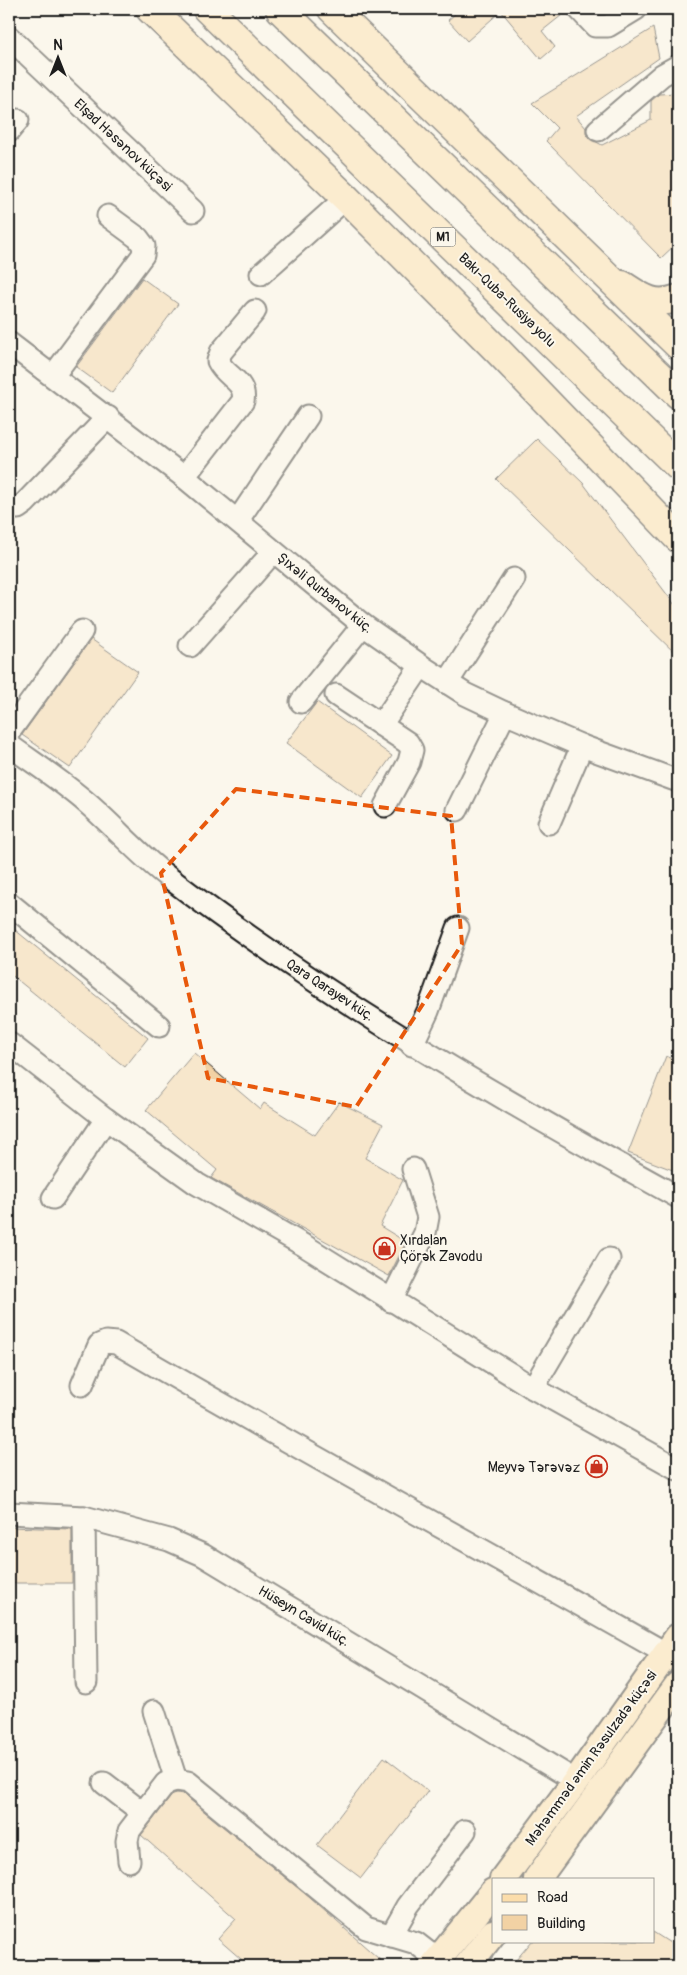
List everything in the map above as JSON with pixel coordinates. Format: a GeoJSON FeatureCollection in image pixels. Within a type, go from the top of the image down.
{"type":"FeatureCollection","features":[{"type":"Feature","properties":{"kind":"highway"},"geometry":{"type":"LineString","coordinates":[[150,9],[346,198],[519,371],[678,538]]}},
{"type":"Feature","properties":{"kind":"highway","name":"Bakı-Quba-Rusiya yolu"},"geometry":{"type":"LineString","coordinates":[[206,9],[678,466]]}},
{"type":"Feature","properties":{"kind":"highway"},"geometry":{"type":"LineString","coordinates":[[280,9],[678,394]]}},
{"type":"Feature","properties":{"kind":"highway"},"geometry":{"type":"LineString","coordinates":[[332,9],[678,345]]}},
{"type":"Feature","properties":{"kind":"main road"},"geometry":{"type":"LineString","coordinates":[[603,273],[643,298],[659,302],[678,298]]}},
{"type":"Feature","properties":{"kind":"main road","name":"Məhəmməd Əmin Rəsulzadə küçəsi"},"geometry":{"type":"LineString","coordinates":[[504,1878],[673,1645]]}},
{"type":"Feature","properties":{"kind":"main road","name":"Məhəmməd Əmin Rəsulzadə küçəsi"},"geometry":{"type":"LineString","coordinates":[[538,1878],[678,1685]]}},
{"type":"Feature","properties":{"kind":"main road"},"geometry":{"type":"LineString","coordinates":[[435,1963],[492,1893]]}},
{"type":"Feature","properties":{"kind":"main road"},"geometry":{"type":"LineString","coordinates":[[467,1966],[492,1934]]}},
{"type":"Feature","properties":{"kind":"street"},"geometry":{"type":"LineString","coordinates":[[579,9],[595,26],[608,26],[636,9]]}},
{"type":"Feature","properties":{"kind":"street","name":"Elşad Həsənov küçəsi"},"geometry":{"type":"LineString","coordinates":[[9,37],[193,211]]}},
{"type":"Feature","properties":{"kind":"street"},"geometry":{"type":"LineString","coordinates":[[598,130],[662,75],[678,66]]}},
{"type":"Feature","properties":{"kind":"street"},"geometry":{"type":"LineString","coordinates":[[262,274],[346,198]]}},
{"type":"Feature","properties":{"kind":"street"},"geometry":{"type":"LineString","coordinates":[[53,376],[143,255],[144,246],[138,238],[108,216]]}},
{"type":"Feature","properties":{"kind":"street"},"geometry":{"type":"LineString","coordinates":[[184,477],[243,401],[245,393],[242,387],[221,368],[218,361],[221,352],[255,311]]}},
{"type":"Feature","properties":{"kind":"street","name":"Şıxəli Qurbanov küç."},"geometry":{"type":"LineString","coordinates":[[9,342],[108,417],[238,520],[273,552],[363,625],[421,666],[447,683],[504,713],[582,746],[678,781]]}},
{"type":"Feature","properties":{"kind":"street"},"geometry":{"type":"LineString","coordinates":[[238,520],[308,416]]}},
{"type":"Feature","properties":{"kind":"street"},"geometry":{"type":"LineString","coordinates":[[9,507],[18,508],[25,503],[108,417]]}},
{"type":"Feature","properties":{"kind":"street"},"geometry":{"type":"LineString","coordinates":[[190,646],[273,552]]}},
{"type":"Feature","properties":{"kind":"street"},"geometry":{"type":"LineString","coordinates":[[447,683],[514,580]]}},
{"type":"Feature","properties":{"kind":"street"},"geometry":{"type":"LineString","coordinates":[[301,702],[363,625]]}},
{"type":"Feature","properties":{"kind":"street"},"geometry":{"type":"LineString","coordinates":[[9,732],[82,631]]}},
{"type":"Feature","properties":{"kind":"street"},"geometry":{"type":"LineString","coordinates":[[381,725],[421,666]]}},
{"type":"Feature","properties":{"kind":"street"},"geometry":{"type":"LineString","coordinates":[[336,695],[408,743],[412,750],[409,762],[385,806]]}},
{"type":"Feature","properties":{"kind":"street"},"geometry":{"type":"LineString","coordinates":[[457,810],[504,713]]}},
{"type":"Feature","properties":{"kind":"street","name":"Qara Qarayev küç."},"geometry":{"type":"LineString","coordinates":[[9,745],[88,803],[143,857],[169,878],[279,957],[412,1045],[568,1136],[678,1197]]}},
{"type":"Feature","properties":{"kind":"street"},"geometry":{"type":"LineString","coordinates":[[550,823],[582,746]]}},
{"type":"Feature","properties":{"kind":"street"},"geometry":{"type":"LineString","coordinates":[[9,903],[160,1026]]}},
{"type":"Feature","properties":{"kind":"street"},"geometry":{"type":"LineString","coordinates":[[412,1045],[428,1012],[458,928]]}},
{"type":"Feature","properties":{"kind":"street"},"geometry":{"type":"LineString","coordinates":[[10,1044],[106,1119],[197,1184],[305,1246],[533,1388],[678,1469]]}},
{"type":"Feature","properties":{"kind":"street"},"geometry":{"type":"LineString","coordinates":[[53,1198],[106,1119]]}},
{"type":"Feature","properties":{"kind":"street"},"geometry":{"type":"LineString","coordinates":[[391,1301],[425,1233],[428,1216],[413,1169]]}},
{"type":"Feature","properties":{"kind":"street"},"geometry":{"type":"LineString","coordinates":[[533,1388],[609,1259]]}},
{"type":"Feature","properties":{"kind":"street"},"geometry":{"type":"LineString","coordinates":[[82,1385],[100,1345],[106,1342],[116,1343],[236,1413],[418,1513],[673,1645]]}},
{"type":"Feature","properties":{"kind":"street","name":"Hüseyn Cavid küç."},"geometry":{"type":"LineString","coordinates":[[9,1513],[84,1517],[169,1540],[203,1556],[576,1781]]}},
{"type":"Feature","properties":{"kind":"street"},"geometry":{"type":"LineString","coordinates":[[84,1517],[86,1682]]}},
{"type":"Feature","properties":{"kind":"street"},"geometry":{"type":"LineString","coordinates":[[154,1711],[176,1780]]}},
{"type":"Feature","properties":{"kind":"street"},"geometry":{"type":"LineString","coordinates":[[129,1861],[128,1831],[166,1783],[176,1780],[188,1782],[366,1928],[416,1943],[435,1963]]}},
{"type":"Feature","properties":{"kind":"street"},"geometry":{"type":"LineString","coordinates":[[104,1784],[142,1813]]}},
{"type":"Feature","properties":{"kind":"street"},"geometry":{"type":"LineString","coordinates":[[391,1936],[408,1906],[465,1831]]}},
{"type":"Feature","properties":{"kind":"highlighted area"},"geometry":{"type":"Polygon","coordinates":[[[236,789],[451,816],[462,944],[356,1107],[208,1078],[161,873],[236,789]]]}},
{"type":"Feature","properties":{"kind":"building"},"geometry":{"type":"Polygon","coordinates":[[[461,9],[567,9],[567,11],[542,31],[555,47],[541,59],[501,11],[467,41],[448,20],[461,9]]]}},
{"type":"Feature","properties":{"kind":"building"},"geometry":{"type":"Polygon","coordinates":[[[653,28],[659,58],[576,116],[586,128],[589,138],[602,145],[651,120],[651,101],[659,94],[676,93],[678,117],[678,242],[661,258],[546,141],[557,128],[532,103],[653,28]]]}},
{"type":"Feature","properties":{"kind":"building"},"geometry":{"type":"Polygon","coordinates":[[[142,278],[178,304],[112,393],[76,367],[142,278]]]}},
{"type":"Feature","properties":{"kind":"building"},"geometry":{"type":"Polygon","coordinates":[[[537,439],[583,483],[678,609],[678,656],[496,479],[537,439]]]}},
{"type":"Feature","properties":{"kind":"building"},"geometry":{"type":"Polygon","coordinates":[[[91,639],[138,672],[70,768],[22,735],[91,639]]]}},
{"type":"Feature","properties":{"kind":"building"},"geometry":{"type":"Polygon","coordinates":[[[317,702],[392,756],[362,798],[286,743],[317,702]]]}},
{"type":"Feature","properties":{"kind":"building"},"geometry":{"type":"Polygon","coordinates":[[[9,925],[148,1038],[125,1067],[9,973],[9,925]]]}},
{"type":"Feature","properties":{"kind":"building"},"geometry":{"type":"Polygon","coordinates":[[[194,1053],[260,1109],[264,1103],[315,1135],[339,1102],[383,1124],[365,1158],[403,1180],[380,1226],[406,1242],[389,1276],[211,1178],[217,1170],[146,1110],[194,1053]]]}},
{"type":"Feature","properties":{"kind":"building"},"geometry":{"type":"Polygon","coordinates":[[[666,1056],[678,1061],[678,1172],[628,1153],[666,1056]]]}},
{"type":"Feature","properties":{"kind":"building"},"geometry":{"type":"Polygon","coordinates":[[[9,1527],[72,1529],[72,1583],[9,1583],[9,1527]]]}},
{"type":"Feature","properties":{"kind":"building"},"geometry":{"type":"Polygon","coordinates":[[[384,1757],[428,1791],[361,1878],[317,1845],[384,1757]]]}},
{"type":"Feature","properties":{"kind":"building"},"geometry":{"type":"Polygon","coordinates":[[[173,1794],[183,1794],[309,1897],[387,1966],[249,1966],[218,1939],[236,1919],[141,1835],[173,1794]]]}},
{"type":"Feature","properties":{"kind":"building"},"geometry":{"type":"Polygon","coordinates":[[[654,1933],[678,1948],[678,1966],[511,1966],[531,1942],[654,1942],[654,1933]]]}},
{"type":"Feature","properties":{"kind":"place","name":"Xırdalan Çörək Zavodu"},"geometry":{"type":"Point","coordinates":[384,1248]}},
{"type":"Feature","properties":{"kind":"place","name":"Meyvə Tərəvəz"},"geometry":{"type":"Point","coordinates":[596,1467]}}]}
